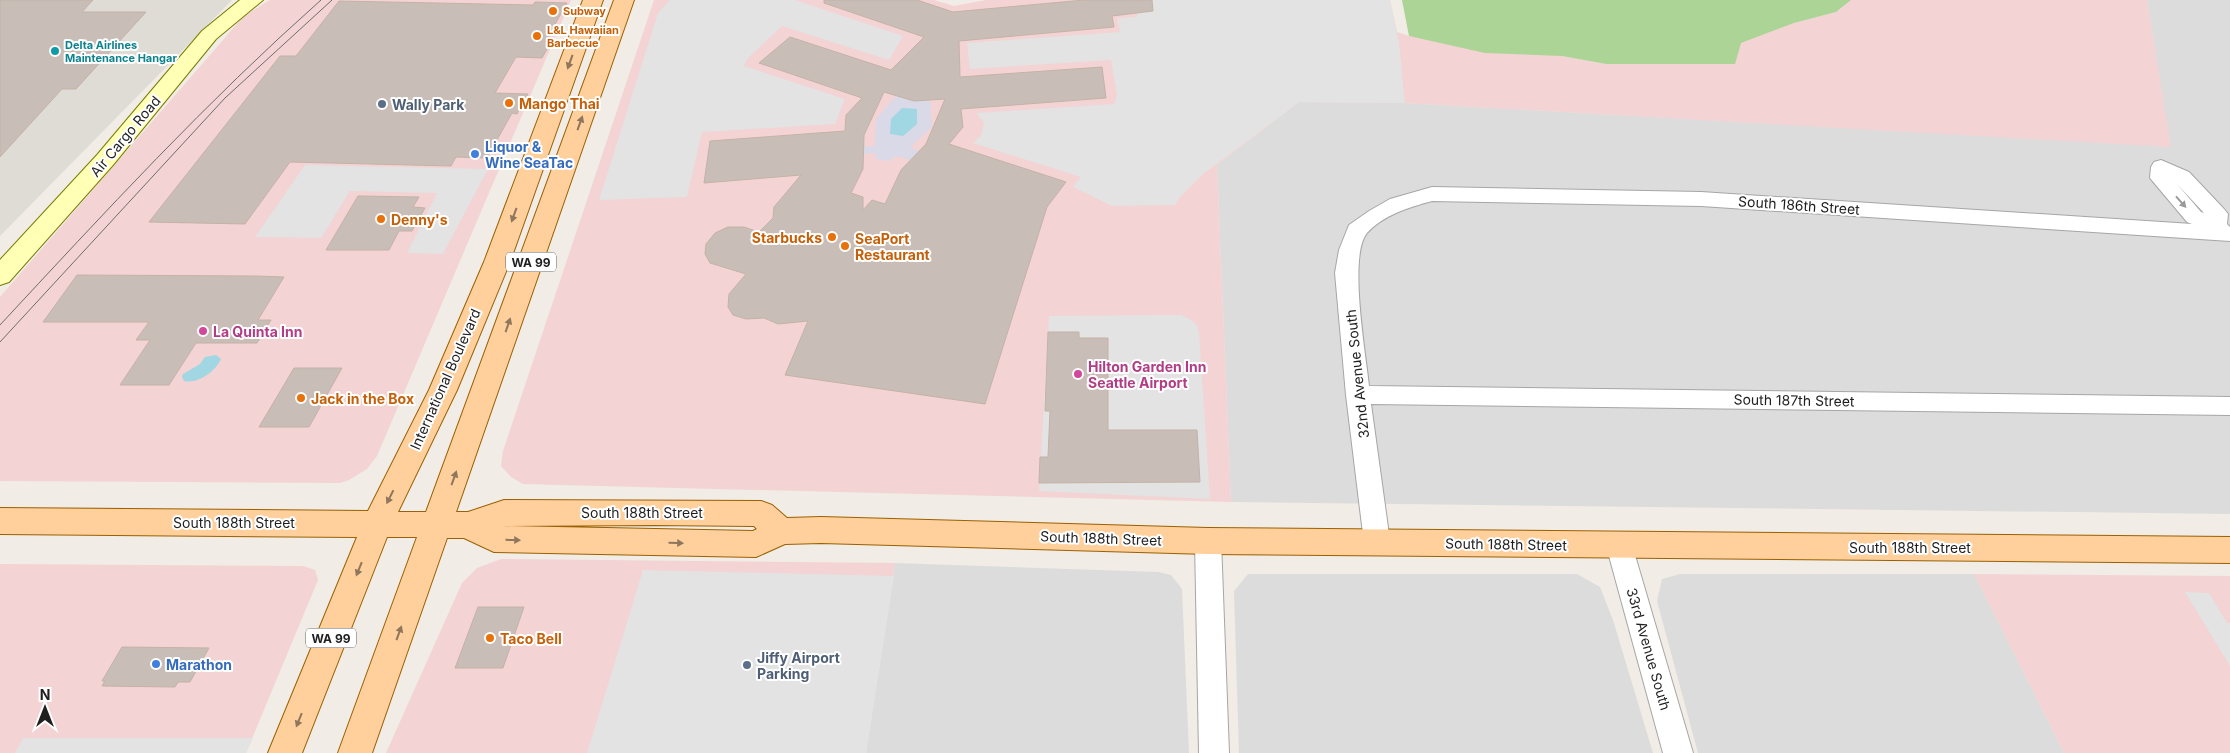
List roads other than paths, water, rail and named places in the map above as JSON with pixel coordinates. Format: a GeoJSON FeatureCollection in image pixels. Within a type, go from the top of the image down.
{"type":"FeatureCollection","features":[{"type":"Feature","properties":{"kind":"main road","name":"International Boulevard"},"geometry":{"type":"LineString","coordinates":[[286,753],[377,524],[443,390],[497,262],[593,0]]}},
{"type":"Feature","properties":{"kind":"main road","name":"WA 99"},"geometry":{"type":"LineString","coordinates":[[355,753],[624,0]]}},
{"type":"Feature","properties":{"kind":"main road","name":"South 188th Street"},"geometry":{"type":"LineString","coordinates":[[0,521],[437,524],[468,525],[494,539],[504,540],[756,544],[781,532],[821,530],[1208,541],[2230,550]]}},
{"type":"Feature","properties":{"kind":"street","name":"Air Cargo Road"},"geometry":{"type":"LineString","coordinates":[[0,276],[105,160],[209,35],[253,0]]}},
{"type":"Feature","properties":{"kind":"street","name":"South 186th Street"},"geometry":{"type":"LineString","coordinates":[[1376,216],[1397,204],[1432,194],[1691,198],[2225,234]]}},
{"type":"Feature","properties":{"kind":"street","name":"32nd Avenue South"},"geometry":{"type":"LineString","coordinates":[[1376,216],[1357,230],[1350,250],[1346,273],[1358,395],[1377,542]]}},
{"type":"Feature","properties":{"kind":"street","name":"South 187th Street"},"geometry":{"type":"LineString","coordinates":[[1358,395],[2230,406]]}},
{"type":"Feature","properties":{"kind":"street"},"geometry":{"type":"LineString","coordinates":[[1208,541],[1214,753]]}},
{"type":"Feature","properties":{"kind":"street","name":"33rd Avenue South"},"geometry":{"type":"LineString","coordinates":[[1619,545],[1678,753]]}},
{"type":"Feature","properties":{"kind":"water"},"geometry":{"type":"Polygon","coordinates":[[[902,108],[917,109],[917,124],[903,136],[890,134],[891,119],[902,108]]]}},
{"type":"Feature","properties":{"kind":"water"},"geometry":{"type":"Polygon","coordinates":[[[216,355],[221,359],[206,376],[195,381],[184,381],[183,374],[200,364],[205,357],[216,355]]]}},
{"type":"Feature","properties":{"kind":"tram line"},"geometry":{"type":"LineString","coordinates":[[0,325],[197,118],[321,0]]}},
{"type":"Feature","properties":{"kind":"tram line"},"geometry":{"type":"LineString","coordinates":[[0,342],[225,98],[332,0]]}},
{"type":"Feature","properties":{"kind":"place","name":"Subway"},"geometry":{"type":"Point","coordinates":[553,11]}},
{"type":"Feature","properties":{"kind":"place","name":"L&L Hawaiian Barbecue"},"geometry":{"type":"Point","coordinates":[537,36]}},
{"type":"Feature","properties":{"kind":"place","name":"Delta Airlines Maintenance Hangar"},"geometry":{"type":"Point","coordinates":[55,51]}},
{"type":"Feature","properties":{"kind":"place","name":"Mango Thai"},"geometry":{"type":"Point","coordinates":[509,103]}},
{"type":"Feature","properties":{"kind":"place","name":"Wally Park"},"geometry":{"type":"Point","coordinates":[382,104]}},
{"type":"Feature","properties":{"kind":"place","name":"Liquor & Wine SeaTac"},"geometry":{"type":"Point","coordinates":[475,154]}},
{"type":"Feature","properties":{"kind":"place","name":"Denny's"},"geometry":{"type":"Point","coordinates":[381,219]}},
{"type":"Feature","properties":{"kind":"place","name":"Starbucks"},"geometry":{"type":"Point","coordinates":[832,237]}},
{"type":"Feature","properties":{"kind":"place","name":"SeaPort Restaurant"},"geometry":{"type":"Point","coordinates":[845,246]}},
{"type":"Feature","properties":{"kind":"place","name":"La Quinta Inn"},"geometry":{"type":"Point","coordinates":[203,331]}},
{"type":"Feature","properties":{"kind":"place","name":"Hilton Garden Inn Seattle Airport"},"geometry":{"type":"Point","coordinates":[1078,374]}},
{"type":"Feature","properties":{"kind":"place","name":"Jack in the Box"},"geometry":{"type":"Point","coordinates":[301,398]}},
{"type":"Feature","properties":{"kind":"place","name":"Taco Bell"},"geometry":{"type":"Point","coordinates":[490,638]}},
{"type":"Feature","properties":{"kind":"place","name":"Marathon"},"geometry":{"type":"Point","coordinates":[156,664]}},
{"type":"Feature","properties":{"kind":"place","name":"Jiffy Airport Parking"},"geometry":{"type":"Point","coordinates":[747,665]}}]}
